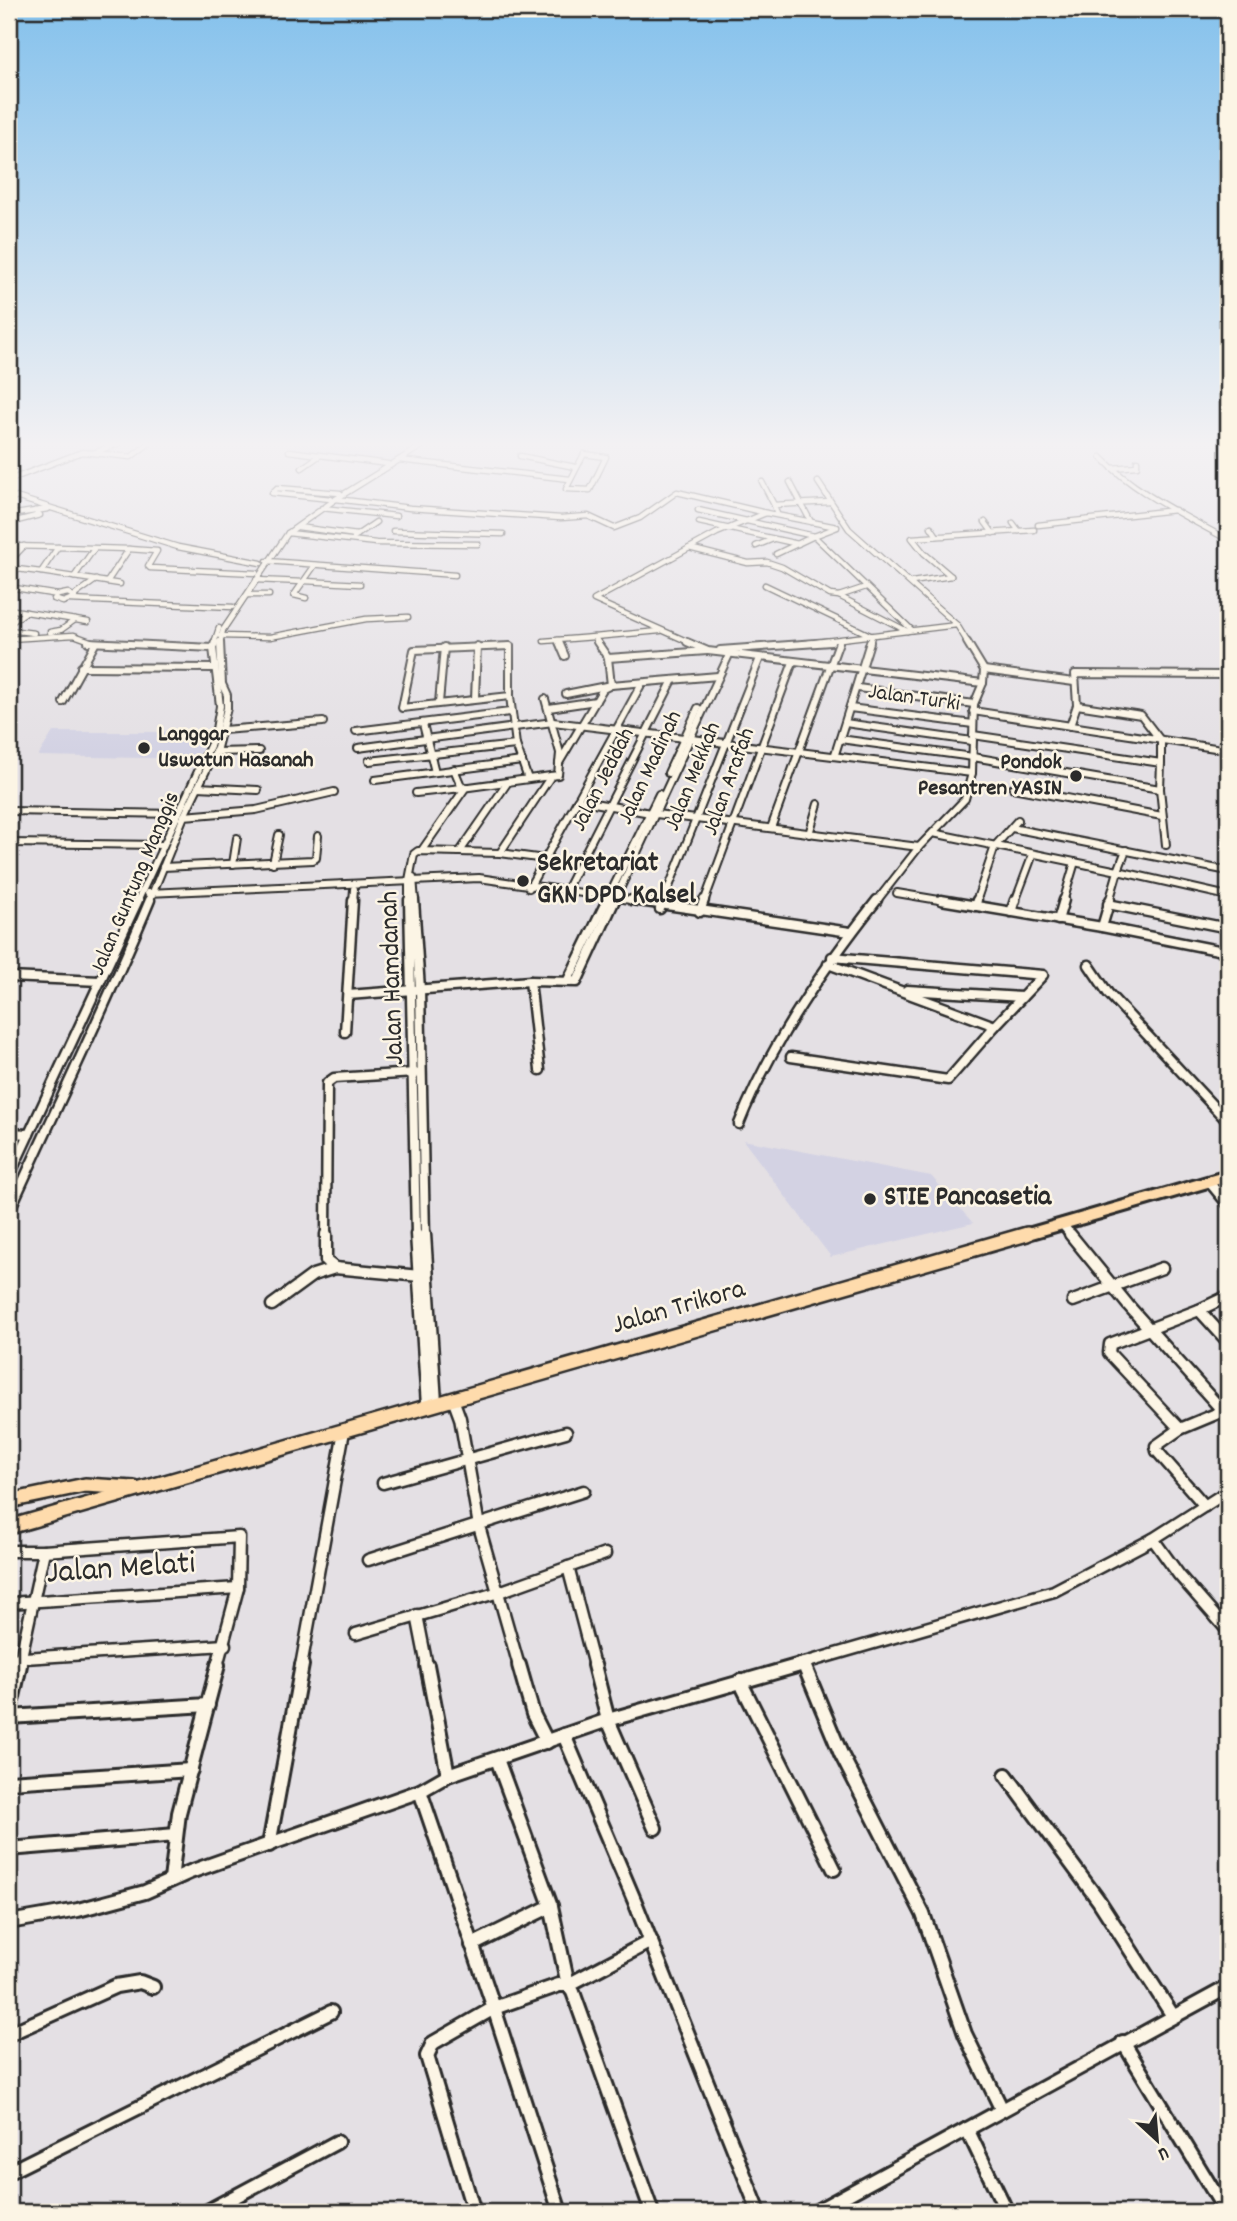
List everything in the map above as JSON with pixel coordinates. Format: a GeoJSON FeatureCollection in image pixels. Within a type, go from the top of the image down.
{"type":"FeatureCollection","features":[{"type":"Feature","properties":{"kind":"main road","name":"Jalan Trikora"},"geometry":{"type":"LineString","coordinates":[[9,1527],[1228,1176]]}},
{"type":"Feature","properties":{"kind":"main road","name":"Jalan Trikora"},"geometry":{"type":"LineString","coordinates":[[9,1501],[85,1485],[144,1489]]}},
{"type":"Feature","properties":{"kind":"main road"},"geometry":{"type":"LineString","coordinates":[[85,1485],[90,1496],[85,1505]]}},
{"type":"Feature","properties":{"kind":"street"},"geometry":{"type":"LineString","coordinates":[[9,546],[157,551],[148,567],[150,568],[360,584]]}},
{"type":"Feature","properties":{"kind":"street"},"geometry":{"type":"LineString","coordinates":[[9,562],[24,546]]}},
{"type":"Feature","properties":{"kind":"street"},"geometry":{"type":"LineString","coordinates":[[175,546],[264,562],[455,575]]}},
{"type":"Feature","properties":{"kind":"street","name":"Jalan Guntung Manggis"},"geometry":{"type":"LineString","coordinates":[[9,1212],[85,1044],[114,987],[163,845],[198,787],[215,752],[223,730],[227,698],[222,684],[220,636],[275,546]]}},
{"type":"Feature","properties":{"kind":"street","name":"Jalan Guntung Manggis"},"geometry":{"type":"LineString","coordinates":[[264,562],[278,546]]}},
{"type":"Feature","properties":{"kind":"street"},"geometry":{"type":"LineString","coordinates":[[694,546],[594,600],[708,651],[983,683]]}},
{"type":"Feature","properties":{"kind":"street"},"geometry":{"type":"LineString","coordinates":[[776,554],[794,546]]}},
{"type":"Feature","properties":{"kind":"street"},"geometry":{"type":"LineString","coordinates":[[824,546],[910,630]]}},
{"type":"Feature","properties":{"kind":"street"},"geometry":{"type":"LineString","coordinates":[[739,1124],[756,1081],[830,961],[919,847],[965,799],[972,773],[974,708],[983,683],[984,670],[957,625],[870,546]]}},
{"type":"Feature","properties":{"kind":"street"},"geometry":{"type":"LineString","coordinates":[[912,582],[951,576],[917,546]]}},
{"type":"Feature","properties":{"kind":"street"},"geometry":{"type":"LineString","coordinates":[[41,572],[58,547]]}},
{"type":"Feature","properties":{"kind":"street"},"geometry":{"type":"LineString","coordinates":[[689,548],[748,563],[767,562],[782,567],[830,595],[839,596],[910,630]]}},
{"type":"Feature","properties":{"kind":"street"},"geometry":{"type":"LineString","coordinates":[[74,577],[94,549]]}},
{"type":"Feature","properties":{"kind":"street"},"geometry":{"type":"LineString","coordinates":[[107,582],[129,549]]}},
{"type":"Feature","properties":{"kind":"street"},"geometry":{"type":"LineString","coordinates":[[306,598],[294,597],[315,565]]}},
{"type":"Feature","properties":{"kind":"street"},"geometry":{"type":"LineString","coordinates":[[9,568],[120,584]]}},
{"type":"Feature","properties":{"kind":"street","name":"Jalan Guntung Manggis"},"geometry":{"type":"LineString","coordinates":[[9,1177],[100,981],[145,895],[163,867],[180,815],[215,735],[220,706],[213,668],[213,648],[217,631],[256,577]]}},
{"type":"Feature","properties":{"kind":"street"},"geometry":{"type":"LineString","coordinates":[[42,614],[94,580]]}},
{"type":"Feature","properties":{"kind":"street"},"geometry":{"type":"LineString","coordinates":[[765,585],[872,636]]}},
{"type":"Feature","properties":{"kind":"street"},"geometry":{"type":"LineString","coordinates":[[839,596],[866,587]]}},
{"type":"Feature","properties":{"kind":"street"},"geometry":{"type":"LineString","coordinates":[[9,589],[65,598],[235,605]]}},
{"type":"Feature","properties":{"kind":"street"},"geometry":{"type":"LineString","coordinates":[[247,595],[269,595]]}},
{"type":"Feature","properties":{"kind":"street"},"geometry":{"type":"LineString","coordinates":[[9,609],[88,622]]}},
{"type":"Feature","properties":{"kind":"street"},"geometry":{"type":"LineString","coordinates":[[9,624],[26,612]]}},
{"type":"Feature","properties":{"kind":"street"},"geometry":{"type":"LineString","coordinates":[[220,636],[270,637],[366,619],[408,617]]}},
{"type":"Feature","properties":{"kind":"street"},"geometry":{"type":"LineString","coordinates":[[9,638],[61,629],[75,620]]}},
{"type":"Feature","properties":{"kind":"street"},"geometry":{"type":"LineString","coordinates":[[608,659],[839,641],[957,625]]}},
{"type":"Feature","properties":{"kind":"street"},"geometry":{"type":"LineString","coordinates":[[9,630],[33,634]]}},
{"type":"Feature","properties":{"kind":"street"},"geometry":{"type":"LineString","coordinates":[[544,641],[663,630]]}},
{"type":"Feature","properties":{"kind":"street"},"geometry":{"type":"LineString","coordinates":[[9,638],[74,635],[95,644],[213,648]]}},
{"type":"Feature","properties":{"kind":"street"},"geometry":{"type":"LineString","coordinates":[[835,754],[858,688],[872,636]]}},
{"type":"Feature","properties":{"kind":"street"},"geometry":{"type":"LineString","coordinates":[[593,638],[608,659],[611,685]]}},
{"type":"Feature","properties":{"kind":"street"},"geometry":{"type":"LineString","coordinates":[[558,640],[565,656]]}},
{"type":"Feature","properties":{"kind":"street"},"geometry":{"type":"LineString","coordinates":[[771,828],[839,641]]}},
{"type":"Feature","properties":{"kind":"street"},"geometry":{"type":"LineString","coordinates":[[64,702],[95,644]]}},
{"type":"Feature","properties":{"kind":"street"},"geometry":{"type":"LineString","coordinates":[[475,699],[477,646]]}},
{"type":"Feature","properties":{"kind":"street"},"geometry":{"type":"LineString","coordinates":[[510,696],[402,708],[413,652],[443,647],[510,646],[510,696],[510,712],[516,745],[528,779]]}},
{"type":"Feature","properties":{"kind":"street"},"geometry":{"type":"LineString","coordinates":[[439,704],[443,647]]}},
{"type":"Feature","properties":{"kind":"street","name":"Jalan Madinah"},"geometry":{"type":"LineString","coordinates":[[612,899],[727,654]]}},
{"type":"Feature","properties":{"kind":"street","name":"Jalan Mekkah"},"geometry":{"type":"LineString","coordinates":[[661,907],[761,658]]}},
{"type":"Feature","properties":{"kind":"street","name":"Jalan Arafah"},"geometry":{"type":"LineString","coordinates":[[700,912],[793,662]]}},
{"type":"Feature","properties":{"kind":"street"},"geometry":{"type":"LineString","coordinates":[[81,667],[213,668]]}},
{"type":"Feature","properties":{"kind":"street"},"geometry":{"type":"LineString","coordinates":[[984,670],[1074,682]]}},
{"type":"Feature","properties":{"kind":"street"},"geometry":{"type":"LineString","coordinates":[[1070,726],[1077,705],[1075,674],[1228,676]]}},
{"type":"Feature","properties":{"kind":"street"},"geometry":{"type":"LineString","coordinates":[[566,694],[611,685],[715,676]]}},
{"type":"Feature","properties":{"kind":"street","name":"Jalan Jeddah"},"geometry":{"type":"LineString","coordinates":[[565,892],[649,733],[673,680]]}},
{"type":"Feature","properties":{"kind":"street"},"geometry":{"type":"LineString","coordinates":[[530,887],[642,683]]}},
{"type":"Feature","properties":{"kind":"street"},"geometry":{"type":"LineString","coordinates":[[559,763],[603,689],[611,685]]}},
{"type":"Feature","properties":{"kind":"street"},"geometry":{"type":"LineString","coordinates":[[858,688],[1070,726],[1228,750]]}},
{"type":"Feature","properties":{"kind":"street"},"geometry":{"type":"LineString","coordinates":[[416,793],[559,774],[553,722],[545,699]]}},
{"type":"Feature","properties":{"kind":"street"},"geometry":{"type":"LineString","coordinates":[[549,708],[596,701]]}},
{"type":"Feature","properties":{"kind":"street"},"geometry":{"type":"LineString","coordinates":[[1077,705],[1141,715],[1161,741],[1160,789],[1167,845]]}},
{"type":"Feature","properties":{"kind":"street","name":"Jalan Turki"},"geometry":{"type":"LineString","coordinates":[[850,708],[973,724]]}},
{"type":"Feature","properties":{"kind":"street"},"geometry":{"type":"LineString","coordinates":[[356,731],[510,712]]}},
{"type":"Feature","properties":{"kind":"street"},"geometry":{"type":"LineString","coordinates":[[223,730],[323,722]]}},
{"type":"Feature","properties":{"kind":"street"},"geometry":{"type":"LineString","coordinates":[[358,748],[553,722],[835,754],[972,773]]}},
{"type":"Feature","properties":{"kind":"street"},"geometry":{"type":"LineString","coordinates":[[423,723],[435,772]]}},
{"type":"Feature","properties":{"kind":"street"},"geometry":{"type":"LineString","coordinates":[[845,723],[1161,763]]}},
{"type":"Feature","properties":{"kind":"street"},"geometry":{"type":"LineString","coordinates":[[840,739],[972,757],[1160,789]]}},
{"type":"Feature","properties":{"kind":"street"},"geometry":{"type":"LineString","coordinates":[[369,761],[516,745]]}},
{"type":"Feature","properties":{"kind":"street"},"geometry":{"type":"LineString","coordinates":[[215,752],[260,751]]}},
{"type":"Feature","properties":{"kind":"street"},"geometry":{"type":"LineString","coordinates":[[375,780],[522,761]]}},
{"type":"Feature","properties":{"kind":"street"},"geometry":{"type":"LineString","coordinates":[[454,769],[464,788]]}},
{"type":"Feature","properties":{"kind":"street"},"geometry":{"type":"LineString","coordinates":[[500,853],[551,776]]}},
{"type":"Feature","properties":{"kind":"street"},"geometry":{"type":"LineString","coordinates":[[461,850],[508,782]]}},
{"type":"Feature","properties":{"kind":"street"},"geometry":{"type":"LineString","coordinates":[[198,787],[258,790]]}},
{"type":"Feature","properties":{"kind":"street"},"geometry":{"type":"LineString","coordinates":[[412,881],[414,855],[422,850],[464,788]]}},
{"type":"Feature","properties":{"kind":"street"},"geometry":{"type":"LineString","coordinates":[[1013,788],[1162,816]]}},
{"type":"Feature","properties":{"kind":"street"},"geometry":{"type":"LineString","coordinates":[[9,811],[180,815],[256,810],[334,792]]}},
{"type":"Feature","properties":{"kind":"street"},"geometry":{"type":"LineString","coordinates":[[578,800],[695,819],[919,847]]}},
{"type":"Feature","properties":{"kind":"street"},"geometry":{"type":"LineString","coordinates":[[809,834],[818,804]]}},
{"type":"Feature","properties":{"kind":"street"},"geometry":{"type":"LineString","coordinates":[[975,906],[995,846],[1018,820]]}},
{"type":"Feature","properties":{"kind":"street"},"geometry":{"type":"LineString","coordinates":[[1012,828],[1228,872]]}},
{"type":"Feature","properties":{"kind":"street"},"geometry":{"type":"LineString","coordinates":[[933,833],[1228,896]]}},
{"type":"Feature","properties":{"kind":"street"},"geometry":{"type":"LineString","coordinates":[[272,863],[279,835]]}},
{"type":"Feature","properties":{"kind":"street"},"geometry":{"type":"LineString","coordinates":[[163,867],[315,859],[318,836]]}},
{"type":"Feature","properties":{"kind":"street"},"geometry":{"type":"LineString","coordinates":[[233,864],[237,838]]}},
{"type":"Feature","properties":{"kind":"street"},"geometry":{"type":"LineString","coordinates":[[9,842],[163,845]]}},
{"type":"Feature","properties":{"kind":"street"},"geometry":{"type":"LineString","coordinates":[[422,850],[461,850],[545,859]]}},
{"type":"Feature","properties":{"kind":"street"},"geometry":{"type":"LineString","coordinates":[[1102,927],[1126,850]]}},
{"type":"Feature","properties":{"kind":"street"},"geometry":{"type":"LineString","coordinates":[[1012,912],[1033,854]]}},
{"type":"Feature","properties":{"kind":"street"},"geometry":{"type":"LineString","coordinates":[[1058,920],[1075,862]]}},
{"type":"Feature","properties":{"kind":"street"},"geometry":{"type":"LineString","coordinates":[[145,895],[354,888],[412,881]]}},
{"type":"Feature","properties":{"kind":"street"},"geometry":{"type":"LineString","coordinates":[[145,895],[412,881],[477,881],[849,934]]}},
{"type":"Feature","properties":{"kind":"street","name":"Jalan Hamdanah"},"geometry":{"type":"LineString","coordinates":[[412,881],[421,1275]]}},
{"type":"Feature","properties":{"kind":"street"},"geometry":{"type":"LineString","coordinates":[[345,1032],[354,888]]}},
{"type":"Feature","properties":{"kind":"street"},"geometry":{"type":"LineString","coordinates":[[897,893],[1102,927],[1228,952]]}},
{"type":"Feature","properties":{"kind":"street"},"geometry":{"type":"LineString","coordinates":[[568,980],[586,942],[612,899]]}},
{"type":"Feature","properties":{"kind":"street"},"geometry":{"type":"LineString","coordinates":[[348,995],[530,981],[577,982],[597,942],[612,899]]}},
{"type":"Feature","properties":{"kind":"street"},"geometry":{"type":"LineString","coordinates":[[1108,904],[1228,928]]}},
{"type":"Feature","properties":{"kind":"street"},"geometry":{"type":"LineString","coordinates":[[586,942],[597,942]]}},
{"type":"Feature","properties":{"kind":"street"},"geometry":{"type":"LineString","coordinates":[[830,961],[895,989],[995,1026]]}},
{"type":"Feature","properties":{"kind":"street"},"geometry":{"type":"LineString","coordinates":[[791,1057],[948,1080],[1043,975],[830,961]]}},
{"type":"Feature","properties":{"kind":"street"},"geometry":{"type":"LineString","coordinates":[[1088,965],[1108,993],[1228,1122]]}},
{"type":"Feature","properties":{"kind":"street"},"geometry":{"type":"LineString","coordinates":[[9,977],[100,981]]}},
{"type":"Feature","properties":{"kind":"street"},"geometry":{"type":"LineString","coordinates":[[530,981],[540,1070]]}},
{"type":"Feature","properties":{"kind":"street","name":"Jalan Hamdanah"},"geometry":{"type":"LineString","coordinates":[[416,989],[415,1073],[421,1275],[432,1404]]}},
{"type":"Feature","properties":{"kind":"street"},"geometry":{"type":"LineString","coordinates":[[895,989],[1023,997]]}},
{"type":"Feature","properties":{"kind":"street"},"geometry":{"type":"LineString","coordinates":[[71,1044],[85,1044]]}},
{"type":"Feature","properties":{"kind":"street"},"geometry":{"type":"LineString","coordinates":[[335,1268],[326,1261],[327,1083],[334,1078],[415,1073]]}},
{"type":"Feature","properties":{"kind":"street"},"geometry":{"type":"LineString","coordinates":[[9,1133],[29,1134]]}},
{"type":"Feature","properties":{"kind":"street"},"geometry":{"type":"LineString","coordinates":[[1209,1182],[1228,1205]]}},
{"type":"Feature","properties":{"kind":"street"},"geometry":{"type":"LineString","coordinates":[[1062,1224],[1149,1328],[1226,1412],[1180,1429],[1156,1446],[1157,1451],[1205,1506]]}},
{"type":"Feature","properties":{"kind":"street"},"geometry":{"type":"LineString","coordinates":[[272,1305],[313,1275],[335,1268],[421,1275]]}},
{"type":"Feature","properties":{"kind":"street"},"geometry":{"type":"LineString","coordinates":[[1073,1301],[1162,1268]]}},
{"type":"Feature","properties":{"kind":"street"},"geometry":{"type":"LineString","coordinates":[[1180,1429],[1109,1353],[1110,1344],[1222,1300]]}},
{"type":"Feature","properties":{"kind":"street"},"geometry":{"type":"LineString","coordinates":[[1199,1310],[1228,1342]]}},
{"type":"Feature","properties":{"kind":"street"},"geometry":{"type":"LineString","coordinates":[[453,1399],[460,1418],[479,1526],[533,1714],[547,1742]]}},
{"type":"Feature","properties":{"kind":"street"},"geometry":{"type":"LineString","coordinates":[[269,1845],[344,1431]]}},
{"type":"Feature","properties":{"kind":"street"},"geometry":{"type":"LineString","coordinates":[[383,1483],[566,1432]]}},
{"type":"Feature","properties":{"kind":"street"},"geometry":{"type":"LineString","coordinates":[[368,1560],[584,1491]]}},
{"type":"Feature","properties":{"kind":"street"},"geometry":{"type":"LineString","coordinates":[[9,1922],[78,1910],[145,1892],[171,1880],[420,1791],[448,1775],[608,1720],[1054,1591],[1153,1539],[1228,1492]]}},
{"type":"Feature","properties":{"kind":"street"},"geometry":{"type":"LineString","coordinates":[[9,1552],[44,1552],[239,1537],[241,1541],[238,1588],[176,1835],[171,1880]]}},
{"type":"Feature","properties":{"kind":"street"},"geometry":{"type":"LineString","coordinates":[[1153,1539],[1227,1626]]}},
{"type":"Feature","properties":{"kind":"street"},"geometry":{"type":"LineString","coordinates":[[44,1552],[35,1603],[14,1659],[9,1716],[208,1705]]}},
{"type":"Feature","properties":{"kind":"street"},"geometry":{"type":"LineString","coordinates":[[356,1634],[499,1592],[605,1554]]}},
{"type":"Feature","properties":{"kind":"street"},"geometry":{"type":"LineString","coordinates":[[568,1567],[608,1720],[655,1828]]}},
{"type":"Feature","properties":{"kind":"street","name":"Jalan Melati"},"geometry":{"type":"LineString","coordinates":[[9,1603],[238,1588]]}},
{"type":"Feature","properties":{"kind":"street"},"geometry":{"type":"LineString","coordinates":[[418,1615],[448,1775]]}},
{"type":"Feature","properties":{"kind":"street"},"geometry":{"type":"LineString","coordinates":[[14,1659],[225,1644]]}},
{"type":"Feature","properties":{"kind":"street"},"geometry":{"type":"LineString","coordinates":[[803,1663],[841,1754],[923,1914],[965,2034],[1002,2110]]}},
{"type":"Feature","properties":{"kind":"street"},"geometry":{"type":"LineString","coordinates":[[740,1681],[834,1869]]}},
{"type":"Feature","properties":{"kind":"street"},"geometry":{"type":"LineString","coordinates":[[565,1735],[651,1941],[758,2212]]}},
{"type":"Feature","properties":{"kind":"street"},"geometry":{"type":"LineString","coordinates":[[497,1759],[551,1906],[568,1985],[578,2004],[652,2212]]}},
{"type":"Feature","properties":{"kind":"street"},"geometry":{"type":"LineString","coordinates":[[9,1782],[191,1770]]}},
{"type":"Feature","properties":{"kind":"street"},"geometry":{"type":"LineString","coordinates":[[1006,1775],[1099,1901],[1173,2016]]}},
{"type":"Feature","properties":{"kind":"street"},"geometry":{"type":"LineString","coordinates":[[420,1791],[560,2212]]}},
{"type":"Feature","properties":{"kind":"street"},"geometry":{"type":"LineString","coordinates":[[9,1849],[176,1835]]}},
{"type":"Feature","properties":{"kind":"street"},"geometry":{"type":"LineString","coordinates":[[472,1945],[551,1906]]}},
{"type":"Feature","properties":{"kind":"street"},"geometry":{"type":"LineString","coordinates":[[474,2212],[427,2056],[433,2043],[494,2008],[559,1985],[568,1985],[651,1941]]}},
{"type":"Feature","properties":{"kind":"street"},"geometry":{"type":"LineString","coordinates":[[9,2034],[116,1986],[140,1982],[153,1987]]}},
{"type":"Feature","properties":{"kind":"street"},"geometry":{"type":"LineString","coordinates":[[815,2212],[1228,1987]]}},
{"type":"Feature","properties":{"kind":"street"},"geometry":{"type":"LineString","coordinates":[[9,2172],[331,2012]]}},
{"type":"Feature","properties":{"kind":"street"},"geometry":{"type":"LineString","coordinates":[[1123,2042],[1226,2212]]}},
{"type":"Feature","properties":{"kind":"street"},"geometry":{"type":"LineString","coordinates":[[967,2129],[1007,2212]]}},
{"type":"Feature","properties":{"kind":"street"},"geometry":{"type":"LineString","coordinates":[[206,2212],[337,2142]]}},
{"type":"Feature","properties":{"kind":"shaded area"},"geometry":{"type":"Polygon","coordinates":[[[53,732],[168,732],[165,740],[205,741],[197,759],[38,756],[53,732]]]}},
{"type":"Feature","properties":{"kind":"shaded area","name":"STIE Pancasetia"},"geometry":{"type":"Polygon","coordinates":[[[743,1140],[931,1176],[973,1223],[831,1257],[743,1140]]]}},
{"type":"Feature","properties":{"kind":"place","name":"Langgar Uswatun Hasanah"},"geometry":{"type":"Point","coordinates":[144,748]}},
{"type":"Feature","properties":{"kind":"place","name":"Pondok Pesantren YASIN"},"geometry":{"type":"Point","coordinates":[1076,776]}},
{"type":"Feature","properties":{"kind":"place","name":"Sekretariat GKN DPD Kalsel"},"geometry":{"type":"Point","coordinates":[523,881]}},
{"type":"Feature","properties":{"kind":"place","name":"STIE Pancasetia"},"geometry":{"type":"Point","coordinates":[870,1199]}}]}
